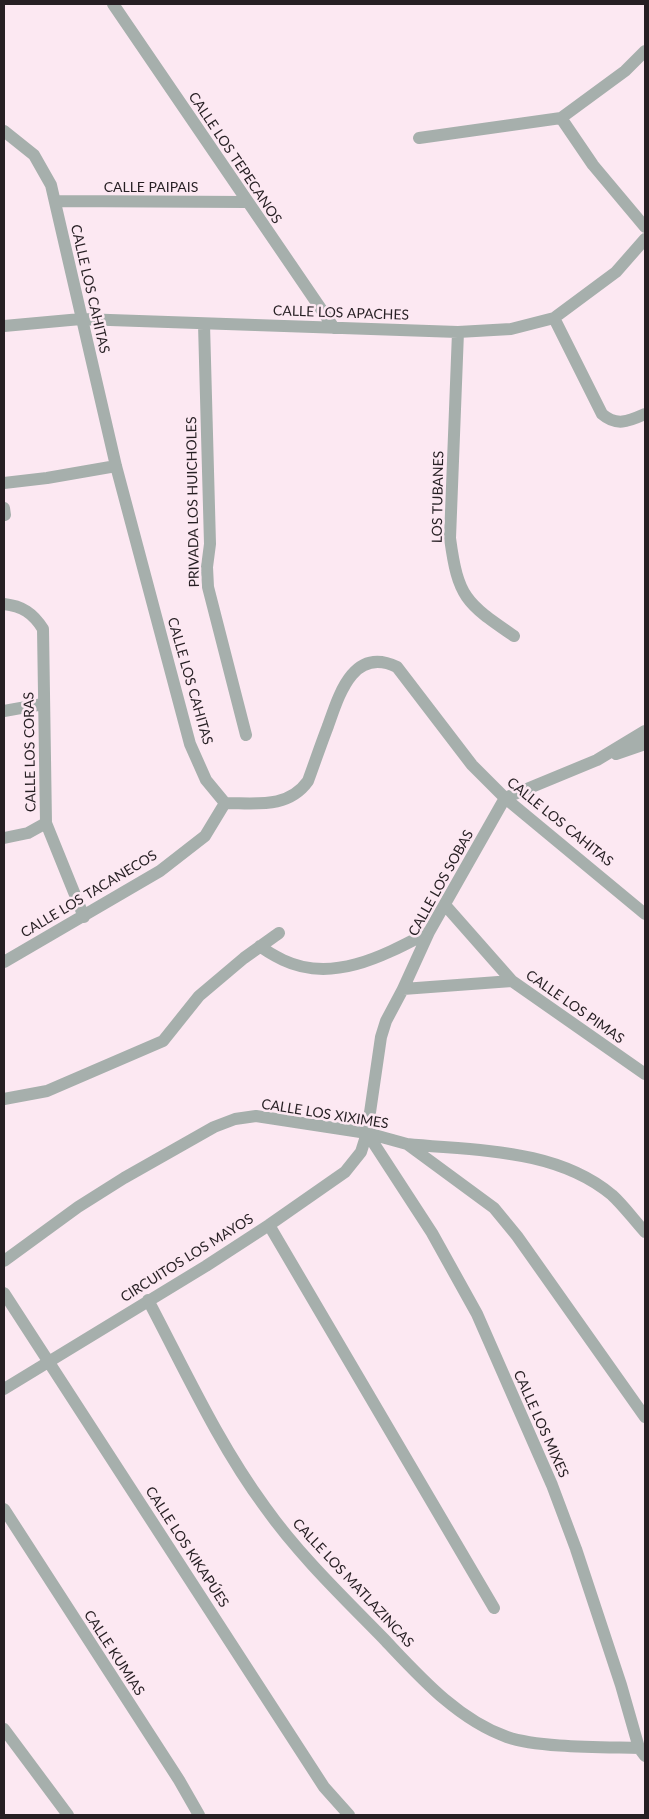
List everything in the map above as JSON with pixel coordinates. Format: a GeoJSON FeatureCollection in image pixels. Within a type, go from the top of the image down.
{"type":"FeatureCollection","features":[{"type":"Feature","properties":{"kind":"street","name":"CALLE LOS TEPECANOS"},"geometry":{"type":"LineString","coordinates":[[112,4],[334,328]]}},
{"type":"Feature","properties":{"kind":"street"},"geometry":{"type":"LineString","coordinates":[[419,138],[561,118],[625,71],[645,51]]}},
{"type":"Feature","properties":{"kind":"street"},"geometry":{"type":"LineString","coordinates":[[561,118],[593,165],[645,227]]}},
{"type":"Feature","properties":{"kind":"street","name":"CALLE LOS CAHITAS"},"geometry":{"type":"LineString","coordinates":[[4,131],[34,154],[47,176],[55,201],[116,466],[190,744],[206,780],[225,803],[277,802],[290,798],[302,790],[308,781],[341,689],[350,675],[361,666],[372,662],[386,662],[397,667],[472,765],[505,798],[645,914]]}},
{"type":"Feature","properties":{"kind":"street","name":"CALLE PAIPAIS"},"geometry":{"type":"LineString","coordinates":[[55,201],[246,202]]}},
{"type":"Feature","properties":{"kind":"street","name":"CALLE LOS APACHES"},"geometry":{"type":"LineString","coordinates":[[4,326],[81,320],[458,332],[511,329],[554,318],[616,272],[645,240]]}},
{"type":"Feature","properties":{"kind":"street"},"geometry":{"type":"LineString","coordinates":[[554,318],[602,414],[614,422],[622,423],[645,414]]}},
{"type":"Feature","properties":{"kind":"street","name":"PRIVADA LOS HUICHOLES"},"geometry":{"type":"LineString","coordinates":[[204,324],[210,544],[207,567],[208,588],[246,735]]}},
{"type":"Feature","properties":{"kind":"street","name":"LOS TUBANES"},"geometry":{"type":"LineString","coordinates":[[458,332],[450,538],[457,582],[466,598],[484,616],[514,636]]}},
{"type":"Feature","properties":{"kind":"street"},"geometry":{"type":"LineString","coordinates":[[4,483],[48,478],[116,466]]}},
{"type":"Feature","properties":{"kind":"street","name":"CALLE LOS CORAS"},"geometry":{"type":"LineString","coordinates":[[4,604],[26,610],[36,618],[43,629],[46,823],[84,917]]}},
{"type":"Feature","properties":{"kind":"street"},"geometry":{"type":"LineString","coordinates":[[4,711],[43,704]]}},
{"type":"Feature","properties":{"kind":"street"},"geometry":{"type":"LineString","coordinates":[[597,760],[645,730]]}},
{"type":"Feature","properties":{"kind":"street"},"geometry":{"type":"LineString","coordinates":[[505,798],[597,760],[645,744]]}},
{"type":"Feature","properties":{"kind":"street","name":"CALLE LOS SOBAS"},"geometry":{"type":"LineString","coordinates":[[368,1133],[381,1037],[392,1006],[403,989],[429,932],[505,798]]}},
{"type":"Feature","properties":{"kind":"street","name":"CALLE LOS TACANECOS"},"geometry":{"type":"LineString","coordinates":[[4,962],[10,954],[84,917],[160,871],[205,836],[225,803]]}},
{"type":"Feature","properties":{"kind":"street"},"geometry":{"type":"LineString","coordinates":[[4,838],[28,833],[46,823]]}},
{"type":"Feature","properties":{"kind":"street","name":"CALLE LOS PIMAS"},"geometry":{"type":"LineString","coordinates":[[445,905],[512,981],[645,1074]]}},
{"type":"Feature","properties":{"kind":"street"},"geometry":{"type":"LineString","coordinates":[[260,946],[296,966],[325,970],[356,965],[392,951],[429,932]]}},
{"type":"Feature","properties":{"kind":"street"},"geometry":{"type":"LineString","coordinates":[[4,1099],[47,1091],[163,1042],[199,996],[260,946],[279,933]]}},
{"type":"Feature","properties":{"kind":"street","name":"CALLE LOS PIMAS"},"geometry":{"type":"LineString","coordinates":[[403,989],[512,981]]}},
{"type":"Feature","properties":{"kind":"street","name":"CALLE LOS XIXIMES"},"geometry":{"type":"LineString","coordinates":[[4,1261],[78,1207],[124,1178],[214,1127],[235,1119],[256,1116],[368,1133],[407,1144],[479,1196],[506,1221],[645,1417]]}},
{"type":"Feature","properties":{"kind":"street","name":"CIRCUITOS LOS MAYOS"},"geometry":{"type":"LineString","coordinates":[[4,1388],[269,1225],[345,1172],[361,1152],[368,1133]]}},
{"type":"Feature","properties":{"kind":"street","name":"CALLE LOS MIXES"},"geometry":{"type":"LineString","coordinates":[[368,1133],[432,1233],[476,1314],[552,1484],[642,1752]]}},
{"type":"Feature","properties":{"kind":"street"},"geometry":{"type":"LineString","coordinates":[[407,1144],[525,1156],[565,1167],[587,1178],[612,1196],[645,1232]]}},
{"type":"Feature","properties":{"kind":"street"},"geometry":{"type":"LineString","coordinates":[[269,1225],[494,1608]]}},
{"type":"Feature","properties":{"kind":"street","name":"CALLE LOS KIKAPÚES"},"geometry":{"type":"LineString","coordinates":[[4,1293],[324,1787],[349,1815]]}},
{"type":"Feature","properties":{"kind":"street","name":"CALLE LOS MATLAZINCAS"},"geometry":{"type":"LineString","coordinates":[[148,1300],[227,1452],[265,1508],[307,1559],[410,1667],[448,1703],[480,1724],[508,1737],[530,1742],[642,1752]]}},
{"type":"Feature","properties":{"kind":"street","name":"CALLE KUMIAS"},"geometry":{"type":"LineString","coordinates":[[4,1509],[179,1780],[199,1815]]}},
{"type":"Feature","properties":{"kind":"street"},"geometry":{"type":"LineString","coordinates":[[4,1730],[68,1815]]}}]}
